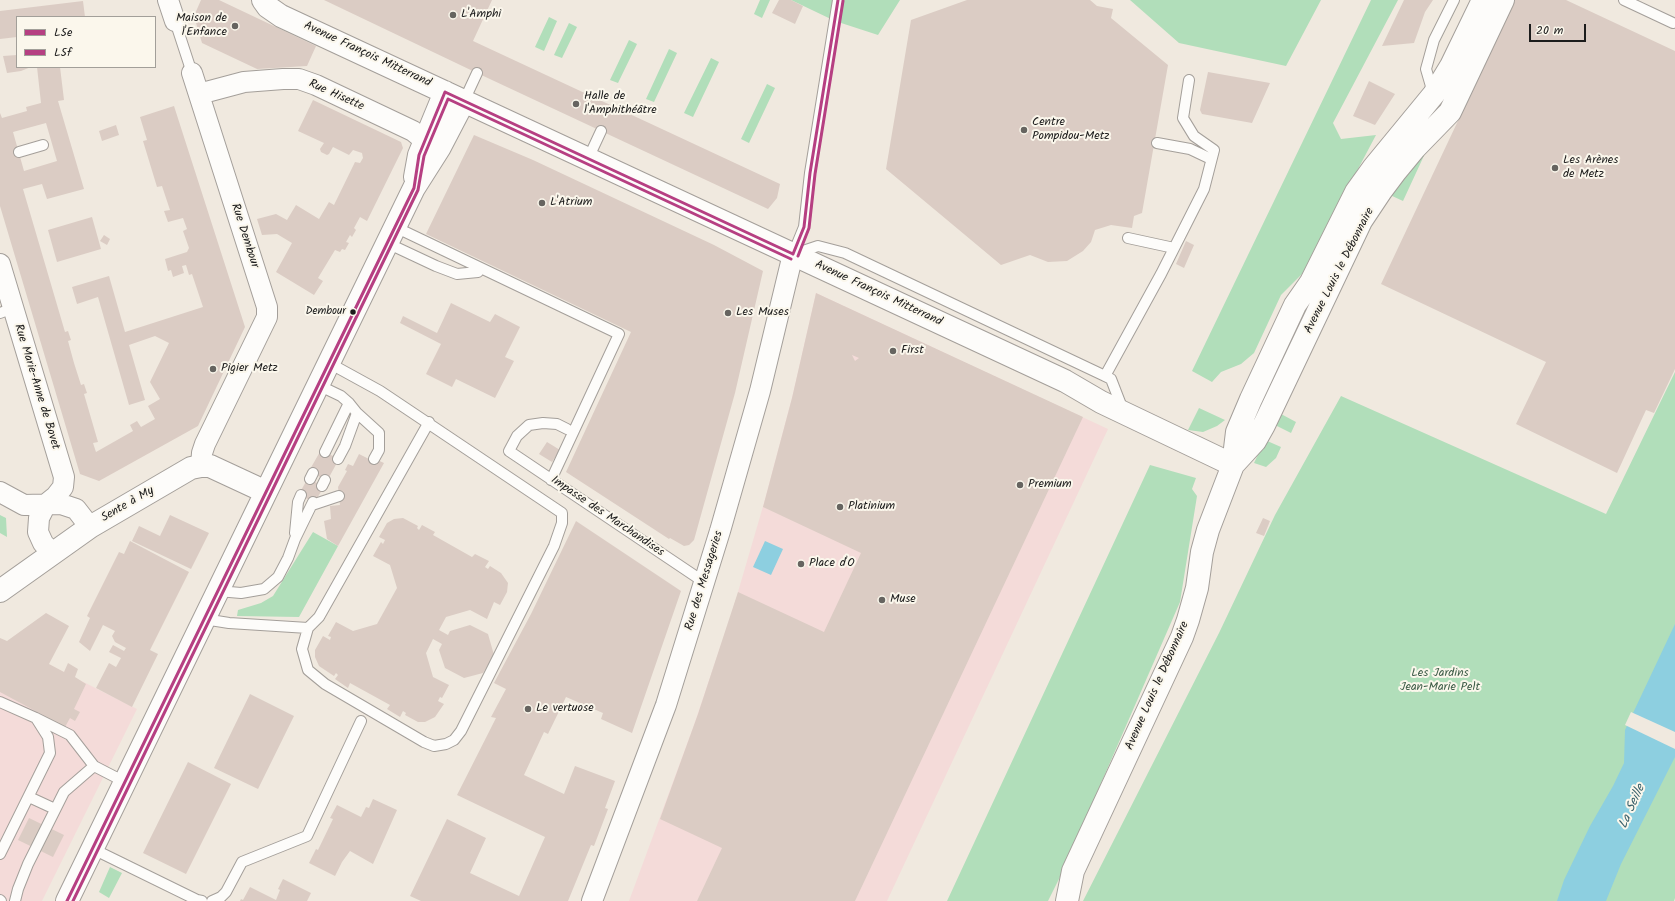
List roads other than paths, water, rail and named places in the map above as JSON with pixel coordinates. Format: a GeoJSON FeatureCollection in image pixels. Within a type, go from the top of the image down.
{"type":"FeatureCollection","features":[{"type":"Feature","properties":{"kind":"street","name":"Rue Dembour"},"geometry":{"type":"LineString","coordinates":[[168,0],[175,21]]}},
{"type":"Feature","properties":{"kind":"street","name":"Avenue François Mitterrand"},"geometry":{"type":"LineString","coordinates":[[263,0],[268,7],[282,16],[1065,381],[1101,402],[1233,465]]}},
{"type":"Feature","properties":{"kind":"street","name":"Avenue Louis le Débonnaire"},"geometry":{"type":"LineString","coordinates":[[1067,901],[1073,871],[1182,637],[1197,588],[1202,552],[1208,530],[1233,465],[1237,432],[1295,305],[1311,282],[1356,192],[1374,167],[1434,94],[1454,60],[1483,0]]}},
{"type":"Feature","properties":{"kind":"street","name":"Avenue Louis le Débonnaire"},"geometry":{"type":"LineString","coordinates":[[1233,465],[1255,441],[1264,425],[1361,222],[1396,171],[1415,148],[1450,112],[1503,0]]}},
{"type":"Feature","properties":{"kind":"street","name":"Rue Dembour"},"geometry":{"type":"LineString","coordinates":[[192,73],[267,307],[267,317],[205,444],[202,453],[201,466]]}},
{"type":"Feature","properties":{"kind":"street","name":"Rue Hisette"},"geometry":{"type":"LineString","coordinates":[[199,94],[244,82],[299,79],[316,85],[412,131],[429,149]]}},
{"type":"Feature","properties":{"kind":"street"},"geometry":{"type":"LineString","coordinates":[[71,899],[125,782],[414,188],[429,149],[455,96]]}},
{"type":"Feature","properties":{"kind":"street","name":"Rue des Messageries"},"geometry":{"type":"LineString","coordinates":[[592,901],[666,705],[722,524],[760,391],[793,254]]}},
{"type":"Feature","properties":{"kind":"street","name":"Rue Marie-Anne de Bovet"},"geometry":{"type":"LineString","coordinates":[[0,264],[6,310],[64,477],[62,487],[56,496],[46,504]]}},
{"type":"Feature","properties":{"kind":"street"},"geometry":{"type":"LineString","coordinates":[[201,466],[210,466],[266,492]]}},
{"type":"Feature","properties":{"kind":"street","name":"Sente à My"},"geometry":{"type":"LineString","coordinates":[[0,591],[90,527],[191,468],[201,466]]}},
{"type":"Feature","properties":{"kind":"street"},"geometry":{"type":"LineString","coordinates":[[0,492],[24,505],[62,504],[76,509],[90,527]]}},
{"type":"Feature","properties":{"kind":"street"},"geometry":{"type":"LineString","coordinates":[[46,504],[39,518],[38,532],[43,543],[52,553]]}},
{"type":"Feature","properties":{"kind":"lane"},"geometry":{"type":"LineString","coordinates":[[793,254],[804,227],[810,173],[838,0]]}},
{"type":"Feature","properties":{"kind":"lane"},"geometry":{"type":"LineString","coordinates":[[1434,94],[1426,69],[1434,40],[1454,0]]}},
{"type":"Feature","properties":{"kind":"lane"},"geometry":{"type":"LineString","coordinates":[[1624,0],[1673,23]]}},
{"type":"Feature","properties":{"kind":"lane","name":"Rue Dembour"},"geometry":{"type":"LineString","coordinates":[[175,21],[192,73]]}},
{"type":"Feature","properties":{"kind":"lane"},"geometry":{"type":"LineString","coordinates":[[455,96],[477,73]]}},
{"type":"Feature","properties":{"kind":"lane"},"geometry":{"type":"LineString","coordinates":[[1105,376],[1174,248],[1204,188],[1214,150],[1194,136],[1183,118],[1189,80]]}},
{"type":"Feature","properties":{"kind":"lane"},"geometry":{"type":"LineString","coordinates":[[588,159],[602,131]]}},
{"type":"Feature","properties":{"kind":"lane"},"geometry":{"type":"LineString","coordinates":[[1157,143],[1190,149],[1211,159]]}},
{"type":"Feature","properties":{"kind":"lane"},"geometry":{"type":"LineString","coordinates":[[19,152],[43,145]]}},
{"type":"Feature","properties":{"kind":"lane"},"geometry":{"type":"LineString","coordinates":[[391,235],[436,266],[457,274],[478,272]]}},
{"type":"Feature","properties":{"kind":"lane"},"geometry":{"type":"LineString","coordinates":[[391,235],[619,334],[571,449],[551,480]]}},
{"type":"Feature","properties":{"kind":"lane"},"geometry":{"type":"LineString","coordinates":[[1128,238],[1174,248]]}},
{"type":"Feature","properties":{"kind":"lane"},"geometry":{"type":"LineString","coordinates":[[793,254],[818,246],[846,253],[1105,376],[1111,379],[1124,413]]}},
{"type":"Feature","properties":{"kind":"lane"},"geometry":{"type":"LineString","coordinates":[[329,363],[380,391],[429,422],[562,513],[562,523],[554,546],[468,717],[454,740],[446,744],[434,746],[424,742],[325,684],[308,670],[302,649],[308,628],[320,617],[429,422]]}},
{"type":"Feature","properties":{"kind":"lane"},"geometry":{"type":"LineString","coordinates":[[318,385],[341,396],[349,403],[357,414],[379,433],[379,450],[374,459]]}},
{"type":"Feature","properties":{"kind":"lane"},"geometry":{"type":"LineString","coordinates":[[326,452],[349,403]]}},
{"type":"Feature","properties":{"kind":"lane"},"geometry":{"type":"LineString","coordinates":[[338,459],[345,446],[357,414]]}},
{"type":"Feature","properties":{"kind":"lane","name":"Impasse des Marchandises"},"geometry":{"type":"LineString","coordinates":[[567,429],[557,424],[542,423],[529,425],[517,436],[509,451],[704,582]]}},
{"type":"Feature","properties":{"kind":"lane"},"geometry":{"type":"LineString","coordinates":[[294,539],[298,502],[301,495]]}},
{"type":"Feature","properties":{"kind":"lane"},"geometry":{"type":"LineString","coordinates":[[218,591],[241,593],[264,589],[278,577],[288,558],[294,539],[312,504],[339,496]]}},
{"type":"Feature","properties":{"kind":"lane"},"geometry":{"type":"LineString","coordinates":[[204,619],[229,623],[308,628]]}},
{"type":"Feature","properties":{"kind":"lane"},"geometry":{"type":"LineString","coordinates":[[0,702],[70,735],[94,766],[125,782]]}},
{"type":"Feature","properties":{"kind":"lane"},"geometry":{"type":"LineString","coordinates":[[0,854],[50,753],[48,737],[36,718]]}},
{"type":"Feature","properties":{"kind":"lane"},"geometry":{"type":"LineString","coordinates":[[212,901],[221,897],[226,892],[242,862],[307,836],[361,720]]}},
{"type":"Feature","properties":{"kind":"lane"},"geometry":{"type":"LineString","coordinates":[[15,901],[28,864],[64,792],[94,766]]}},
{"type":"Feature","properties":{"kind":"lane"},"geometry":{"type":"LineString","coordinates":[[29,797],[55,809]]}},
{"type":"Feature","properties":{"kind":"lane"},"geometry":{"type":"LineString","coordinates":[[93,849],[197,900],[202,901]]}},
{"type":"Feature","properties":{"kind":"water"},"geometry":{"type":"Polygon","coordinates":[[[765,541],[783,549],[771,575],[753,567],[765,541]]]}},
{"type":"Feature","properties":{"kind":"water","name":"La Seille"},"geometry":{"type":"Polygon","coordinates":[[[1675,624],[1675,757],[1621,864],[1606,901],[1557,901],[1564,880],[1590,826],[1613,786],[1624,763],[1625,730],[1675,624]]]}},
{"type":"Feature","properties":{"kind":"place","name":"L'Amphi"},"geometry":{"type":"Point","coordinates":[453,15]}},
{"type":"Feature","properties":{"kind":"place","name":"Maison de l'Enfance"},"geometry":{"type":"Point","coordinates":[235,26]}},
{"type":"Feature","properties":{"kind":"place","name":"Halle de l'Amphithéâtre"},"geometry":{"type":"Point","coordinates":[576,104]}},
{"type":"Feature","properties":{"kind":"place","name":"Centre Pompidou-Metz"},"geometry":{"type":"Point","coordinates":[1024,130]}},
{"type":"Feature","properties":{"kind":"place","name":"Les Arènes de Metz"},"geometry":{"type":"Point","coordinates":[1555,168]}},
{"type":"Feature","properties":{"kind":"place","name":"L'Atrium"},"geometry":{"type":"Point","coordinates":[542,203]}},
{"type":"Feature","properties":{"kind":"place","name":"Dembour"},"geometry":{"type":"Point","coordinates":[353,312]}},
{"type":"Feature","properties":{"kind":"place","name":"Les Muses"},"geometry":{"type":"Point","coordinates":[728,313]}},
{"type":"Feature","properties":{"kind":"place","name":"First"},"geometry":{"type":"Point","coordinates":[893,351]}},
{"type":"Feature","properties":{"kind":"place","name":"Pigier Metz"},"geometry":{"type":"Point","coordinates":[213,369]}},
{"type":"Feature","properties":{"kind":"place","name":"Premium"},"geometry":{"type":"Point","coordinates":[1020,485]}},
{"type":"Feature","properties":{"kind":"place","name":"Platinium"},"geometry":{"type":"Point","coordinates":[840,507]}},
{"type":"Feature","properties":{"kind":"place","name":"Place d'O"},"geometry":{"type":"Point","coordinates":[801,564]}},
{"type":"Feature","properties":{"kind":"place","name":"Muse"},"geometry":{"type":"Point","coordinates":[882,600]}},
{"type":"Feature","properties":{"kind":"place","name":"Le vertuose"},"geometry":{"type":"Point","coordinates":[528,709]}},
{"type":"Feature","properties":{"kind":"park label","name":"Les Jardins Jean-Marie Pelt"},"geometry":{"type":"Point","coordinates":[1440,681]}}]}
